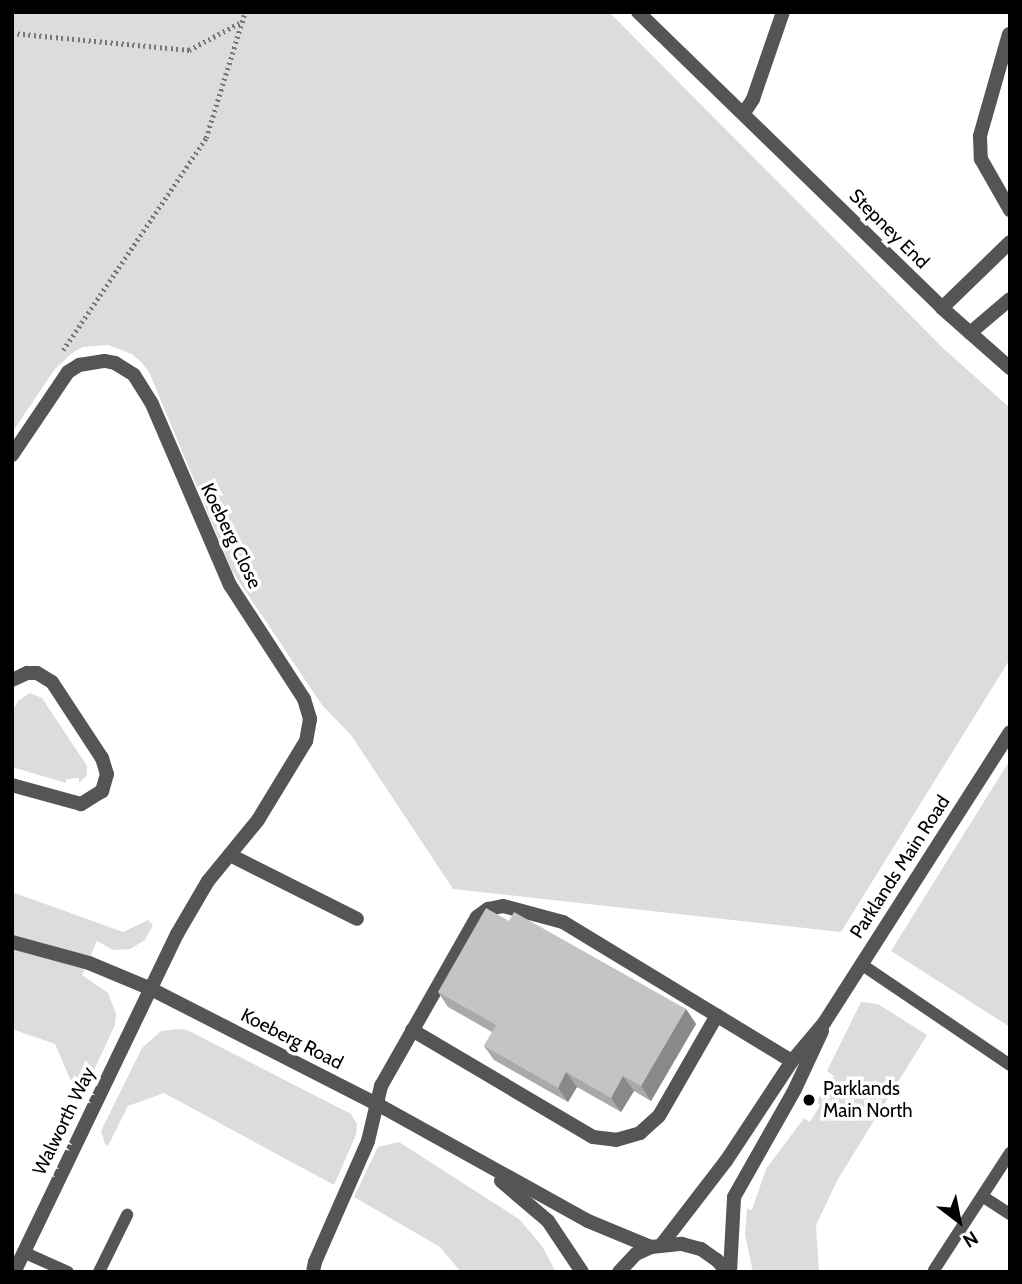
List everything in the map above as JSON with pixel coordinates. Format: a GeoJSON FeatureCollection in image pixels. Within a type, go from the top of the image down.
{"type":"FeatureCollection","features":[{"type":"Feature","properties":{"kind":"street","name":"Stepney End"},"geometry":{"type":"LineString","coordinates":[[638,12],[942,308],[1010,368]]}},
{"type":"Feature","properties":{"kind":"street"},"geometry":{"type":"LineString","coordinates":[[744,113],[753,99],[783,12]]}},
{"type":"Feature","properties":{"kind":"street"},"geometry":{"type":"LineString","coordinates":[[1009,34],[980,136],[981,159],[1010,210]]}},
{"type":"Feature","properties":{"kind":"street"},"geometry":{"type":"LineString","coordinates":[[942,308],[1010,242]]}},
{"type":"Feature","properties":{"kind":"street"},"geometry":{"type":"LineString","coordinates":[[970,333],[1010,299]]}},
{"type":"Feature","properties":{"kind":"street","name":"Koeberg Close"},"geometry":{"type":"LineString","coordinates":[[12,455],[57,386],[68,372],[79,365],[92,362],[116,363],[141,383],[230,585],[308,709],[309,731],[301,752],[258,820],[208,881],[149,988]]}},
{"type":"Feature","properties":{"kind":"street"},"geometry":{"type":"LineString","coordinates":[[12,680],[27,673],[37,673],[52,682],[102,758],[107,774],[102,791],[81,804],[12,785]]}},
{"type":"Feature","properties":{"kind":"street","name":"Parklands Main Road"},"geometry":{"type":"LineString","coordinates":[[619,1272],[636,1254],[656,1246],[726,1161],[792,1061],[824,1023],[1010,733]]}},
{"type":"Feature","properties":{"kind":"street"},"geometry":{"type":"LineString","coordinates":[[230,855],[357,919]]}},
{"type":"Feature","properties":{"kind":"street"},"geometry":{"type":"LineString","coordinates":[[313,1272],[314,1262],[368,1141],[381,1086],[477,917],[488,909],[503,906],[563,922],[792,1061]]}},
{"type":"Feature","properties":{"kind":"street","name":"Koeberg Road"},"geometry":{"type":"LineString","coordinates":[[12,942],[89,963],[149,988],[377,1104],[588,1221],[656,1246],[681,1244],[701,1249],[728,1272]]}},
{"type":"Feature","properties":{"kind":"street","name":"Walworth Way"},"geometry":{"type":"LineString","coordinates":[[13,1272],[149,988]]}},
{"type":"Feature","properties":{"kind":"street"},"geometry":{"type":"LineString","coordinates":[[412,1030],[593,1137],[616,1140],[640,1133],[659,1115],[718,1015]]}},
{"type":"Feature","properties":{"kind":"street","name":"Parklands Main Road"},"geometry":{"type":"LineString","coordinates":[[728,1272],[734,1197],[800,1079],[824,1023]]}},
{"type":"Feature","properties":{"kind":"street","name":"Koeberg Road"},"geometry":{"type":"LineString","coordinates":[[472,1159],[525,1198],[548,1221],[582,1272]]}},
{"type":"Feature","properties":{"kind":"lane"},"geometry":{"type":"LineString","coordinates":[[861,964],[1010,1065]]}},
{"type":"Feature","properties":{"kind":"lane"},"geometry":{"type":"LineString","coordinates":[[934,1270],[1010,1153]]}},
{"type":"Feature","properties":{"kind":"lane"},"geometry":{"type":"LineString","coordinates":[[982,1196],[1010,1214]]}},
{"type":"Feature","properties":{"kind":"lane"},"geometry":{"type":"LineString","coordinates":[[99,1272],[127,1215]]}},
{"type":"Feature","properties":{"kind":"lane"},"geometry":{"type":"LineString","coordinates":[[23,1251],[68,1272]]}},
{"type":"Feature","properties":{"kind":"path"},"geometry":{"type":"LineString","coordinates":[[55,361],[206,138],[245,12]]}},
{"type":"Feature","properties":{"kind":"path"},"geometry":{"type":"LineString","coordinates":[[12,33],[189,50],[242,21]]}},
{"type":"Feature","properties":{"kind":"shaded area"},"geometry":{"type":"Polygon","coordinates":[[[12,12],[609,12],[945,350],[1010,408],[1010,659],[841,932],[453,889],[351,735],[322,705],[232,571],[149,372],[141,362],[132,354],[108,345],[83,347],[72,353],[54,370],[12,433],[12,12]]]}},
{"type":"Feature","properties":{"kind":"shaded area"},"geometry":{"type":"Polygon","coordinates":[[[30,693],[42,698],[87,766],[87,775],[79,783],[79,778],[66,779],[66,783],[12,767],[12,711],[19,700],[30,693]]]}},
{"type":"Feature","properties":{"kind":"shaded area"},"geometry":{"type":"Polygon","coordinates":[[[1010,760],[1010,1027],[891,951],[1010,760]]]}},
{"type":"Feature","properties":{"kind":"shaded area"},"geometry":{"type":"Polygon","coordinates":[[[12,892],[123,932],[148,920],[153,925],[145,940],[130,949],[113,950],[97,941],[82,975],[108,993],[116,1014],[115,1025],[86,1087],[70,1079],[55,1044],[12,1029],[12,892]]]}},
{"type":"Feature","properties":{"kind":"shaded area"},"geometry":{"type":"Polygon","coordinates":[[[861,1002],[878,1004],[927,1035],[838,1179],[816,1225],[819,1272],[753,1272],[745,1235],[747,1209],[752,1210],[766,1169],[804,1118],[810,1122],[820,1105],[816,1102],[834,1076],[827,1071],[861,1002]]]}},
{"type":"Feature","properties":{"kind":"shaded area"},"geometry":{"type":"Polygon","coordinates":[[[187,1030],[351,1114],[357,1124],[356,1135],[334,1185],[164,1093],[128,1106],[108,1146],[105,1144],[101,1131],[142,1048],[161,1031],[187,1030]]]}},
{"type":"Feature","properties":{"kind":"shaded area"},"geometry":{"type":"Polygon","coordinates":[[[399,1142],[519,1219],[542,1246],[556,1272],[461,1272],[440,1247],[354,1197],[378,1147],[399,1142]]]}},
{"type":"Feature","properties":{"kind":"building"},"geometry":{"type":"Polygon","coordinates":[[[486,908],[509,921],[514,912],[686,1009],[641,1086],[623,1076],[611,1098],[566,1072],[558,1088],[484,1046],[496,1025],[438,992],[486,908]]]}},
{"type":"Feature","properties":{"kind":"place","name":"Parklands Main North"},"geometry":{"type":"Point","coordinates":[809,1100]}}]}
